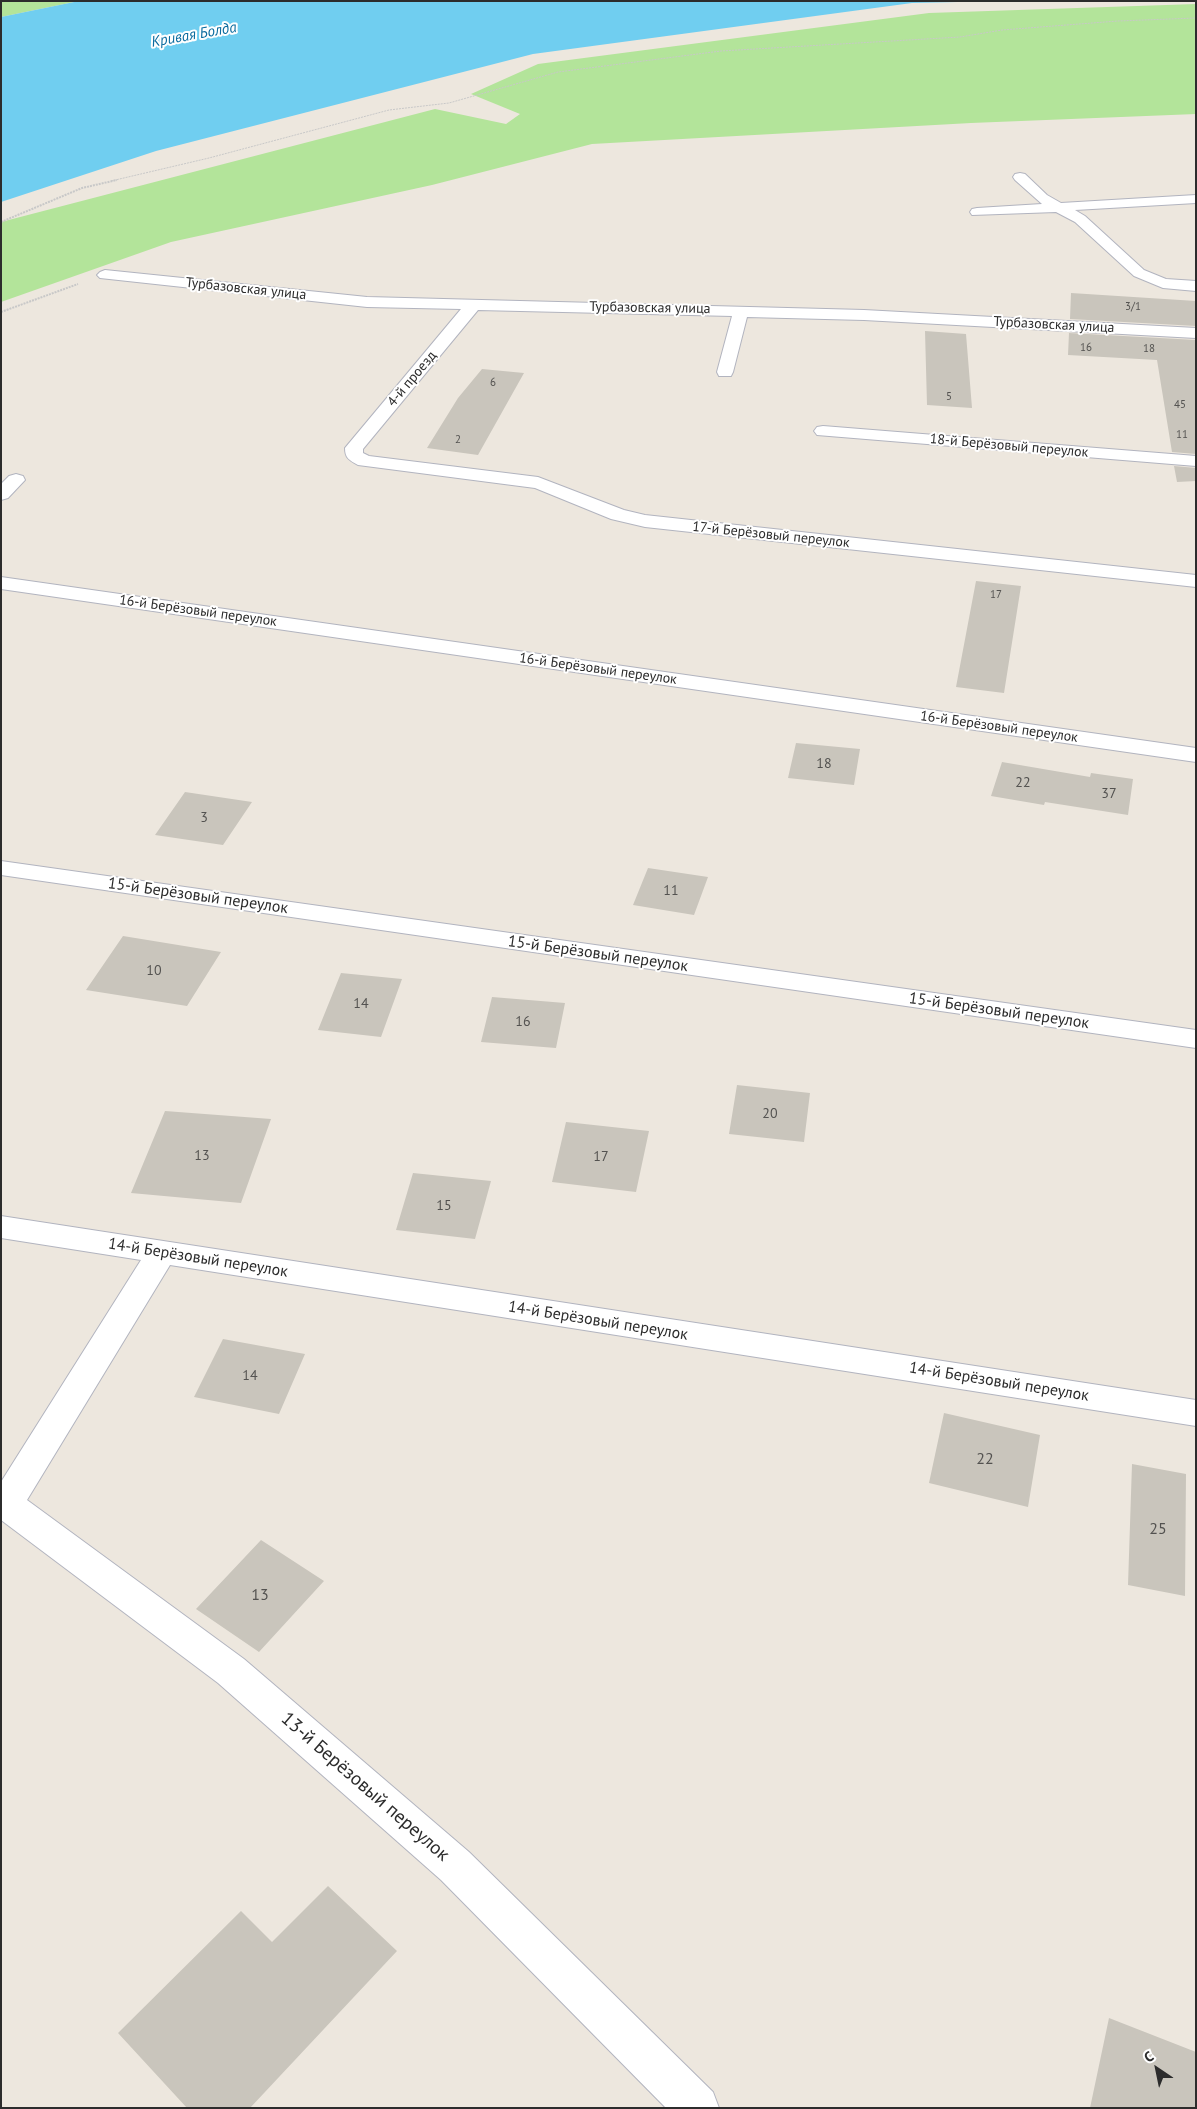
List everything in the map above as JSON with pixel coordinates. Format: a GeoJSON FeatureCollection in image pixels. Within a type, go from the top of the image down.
{"type":"FeatureCollection","features":[{"type":"Feature","properties":{"kind":"street"},"geometry":{"type":"LineString","coordinates":[[1020,177],[1042,198],[1080,219],[1139,274],[1163,283],[1196,286]]}},
{"type":"Feature","properties":{"kind":"street"},"geometry":{"type":"LineString","coordinates":[[977,212],[1196,199]]}},
{"type":"Feature","properties":{"kind":"street","name":"Турбазовская улица"},"geometry":{"type":"LineString","coordinates":[[105,275],[367,302],[864,315],[1196,333]]}},
{"type":"Feature","properties":{"kind":"street","name":"4-й проезд"},"geometry":{"type":"LineString","coordinates":[[354,455],[354,448],[474,304]]}},
{"type":"Feature","properties":{"kind":"street"},"geometry":{"type":"LineString","coordinates":[[725,372],[740,311]]}},
{"type":"Feature","properties":{"kind":"street","name":"18-й Берёзовый переулок"},"geometry":{"type":"LineString","coordinates":[[823,431],[1196,461]]}},
{"type":"Feature","properties":{"kind":"street","name":"17-й Берёзовый переулок"},"geometry":{"type":"LineString","coordinates":[[354,455],[364,461],[538,483],[562,490],[613,514],[636,520],[1196,582]]}},
{"type":"Feature","properties":{"kind":"street"},"geometry":{"type":"LineString","coordinates":[[1,494],[16,480]]}},
{"type":"Feature","properties":{"kind":"street","name":"16-й Берёзовый переулок"},"geometry":{"type":"LineString","coordinates":[[1,583],[1196,755]]}},
{"type":"Feature","properties":{"kind":"street","name":"15-й Берёзовый переулок"},"geometry":{"type":"LineString","coordinates":[[1,868],[1196,1039]]}},
{"type":"Feature","properties":{"kind":"street","name":"14-й Берёзовый переулок"},"geometry":{"type":"LineString","coordinates":[[1,1227],[1196,1413]]}},
{"type":"Feature","properties":{"kind":"street"},"geometry":{"type":"LineString","coordinates":[[4,1503],[161,1253]]}},
{"type":"Feature","properties":{"kind":"street","name":"13-й Берёзовый переулок"},"geometry":{"type":"LineString","coordinates":[[4,1503],[231,1671],[455,1866],[697,2108]]}},
{"type":"Feature","properties":{"kind":"path"},"geometry":{"type":"LineString","coordinates":[[1,222],[82,188],[209,158],[389,110],[449,102],[558,72],[721,51],[960,37],[1002,30],[1098,22],[1196,18]]}},
{"type":"Feature","properties":{"kind":"path"},"geometry":{"type":"LineString","coordinates":[[1,312],[105,275]]}},
{"type":"Feature","properties":{"kind":"green space"},"geometry":{"type":"Polygon","coordinates":[[[1,1],[79,1],[1,17],[1,1]]]}},
{"type":"Feature","properties":{"kind":"green space"},"geometry":{"type":"Polygon","coordinates":[[[1196,4],[1196,114],[971,123],[592,144],[432,185],[171,242],[1,302],[1,222],[435,109],[506,124],[520,114],[471,94],[538,64],[929,13],[1196,4]]]}},
{"type":"Feature","properties":{"kind":"water","name":"Кривая Болда"},"geometry":{"type":"Polygon","coordinates":[[[79,1],[1003,1],[912,3],[533,54],[156,151],[1,202],[1,17],[79,1]]]}},
{"type":"Feature","properties":{"kind":"building"},"geometry":{"type":"Polygon","coordinates":[[[1071,293],[1196,301],[1196,326],[1070,319],[1071,293]]]}},
{"type":"Feature","properties":{"kind":"building"},"geometry":{"type":"Polygon","coordinates":[[[925,331],[966,334],[972,408],[927,405],[925,331]]]}},
{"type":"Feature","properties":{"kind":"building"},"geometry":{"type":"Polygon","coordinates":[[[1069,333],[1196,340],[1196,454],[1172,452],[1157,360],[1068,355],[1069,333]]]}},
{"type":"Feature","properties":{"kind":"building"},"geometry":{"type":"Polygon","coordinates":[[[482,369],[524,373],[478,455],[427,448],[458,398],[482,369]]]}},
{"type":"Feature","properties":{"kind":"building"},"geometry":{"type":"Polygon","coordinates":[[[1174,466],[1196,468],[1196,481],[1177,482],[1174,466]]]}},
{"type":"Feature","properties":{"kind":"building"},"geometry":{"type":"Polygon","coordinates":[[[976,581],[1021,586],[1004,693],[956,687],[976,581]]]}},
{"type":"Feature","properties":{"kind":"building"},"geometry":{"type":"Polygon","coordinates":[[[796,743],[860,749],[854,785],[788,778],[796,743]]]}},
{"type":"Feature","properties":{"kind":"building"},"geometry":{"type":"Polygon","coordinates":[[[1002,762],[1090,777],[1091,773],[1133,779],[1128,815],[1045,802],[1044,805],[991,796],[1002,762]]]}},
{"type":"Feature","properties":{"kind":"building"},"geometry":{"type":"Polygon","coordinates":[[[185,792],[252,802],[223,845],[155,835],[185,792]]]}},
{"type":"Feature","properties":{"kind":"building"},"geometry":{"type":"Polygon","coordinates":[[[648,868],[708,877],[694,915],[633,905],[648,868]]]}},
{"type":"Feature","properties":{"kind":"building"},"geometry":{"type":"Polygon","coordinates":[[[123,936],[221,952],[187,1006],[86,990],[123,936]]]}},
{"type":"Feature","properties":{"kind":"building"},"geometry":{"type":"Polygon","coordinates":[[[341,973],[402,979],[381,1037],[318,1030],[341,973]]]}},
{"type":"Feature","properties":{"kind":"building"},"geometry":{"type":"Polygon","coordinates":[[[492,997],[565,1003],[556,1048],[481,1042],[492,997]]]}},
{"type":"Feature","properties":{"kind":"building"},"geometry":{"type":"Polygon","coordinates":[[[737,1085],[810,1093],[804,1142],[729,1134],[737,1085]]]}},
{"type":"Feature","properties":{"kind":"building"},"geometry":{"type":"Polygon","coordinates":[[[165,1111],[271,1119],[241,1203],[131,1193],[165,1111]]]}},
{"type":"Feature","properties":{"kind":"building"},"geometry":{"type":"Polygon","coordinates":[[[566,1122],[649,1131],[636,1192],[552,1182],[566,1122]]]}},
{"type":"Feature","properties":{"kind":"building"},"geometry":{"type":"Polygon","coordinates":[[[413,1173],[491,1181],[475,1239],[396,1230],[413,1173]]]}},
{"type":"Feature","properties":{"kind":"building"},"geometry":{"type":"Polygon","coordinates":[[[223,1339],[305,1354],[279,1414],[194,1397],[223,1339]]]}},
{"type":"Feature","properties":{"kind":"building"},"geometry":{"type":"Polygon","coordinates":[[[944,1413],[1040,1435],[1028,1507],[929,1483],[944,1413]]]}},
{"type":"Feature","properties":{"kind":"building"},"geometry":{"type":"Polygon","coordinates":[[[1132,1464],[1186,1474],[1185,1596],[1128,1585],[1132,1464]]]}},
{"type":"Feature","properties":{"kind":"building"},"geometry":{"type":"Polygon","coordinates":[[[261,1540],[324,1581],[259,1652],[196,1609],[261,1540]]]}},
{"type":"Feature","properties":{"kind":"building"},"geometry":{"type":"Polygon","coordinates":[[[328,1886],[397,1951],[250,2108],[187,2108],[118,2033],[241,1911],[272,1942],[328,1886]]]}},
{"type":"Feature","properties":{"kind":"building"},"geometry":{"type":"Polygon","coordinates":[[[1109,2018],[1196,2052],[1196,2108],[1090,2108],[1109,2018]]]}}]}
